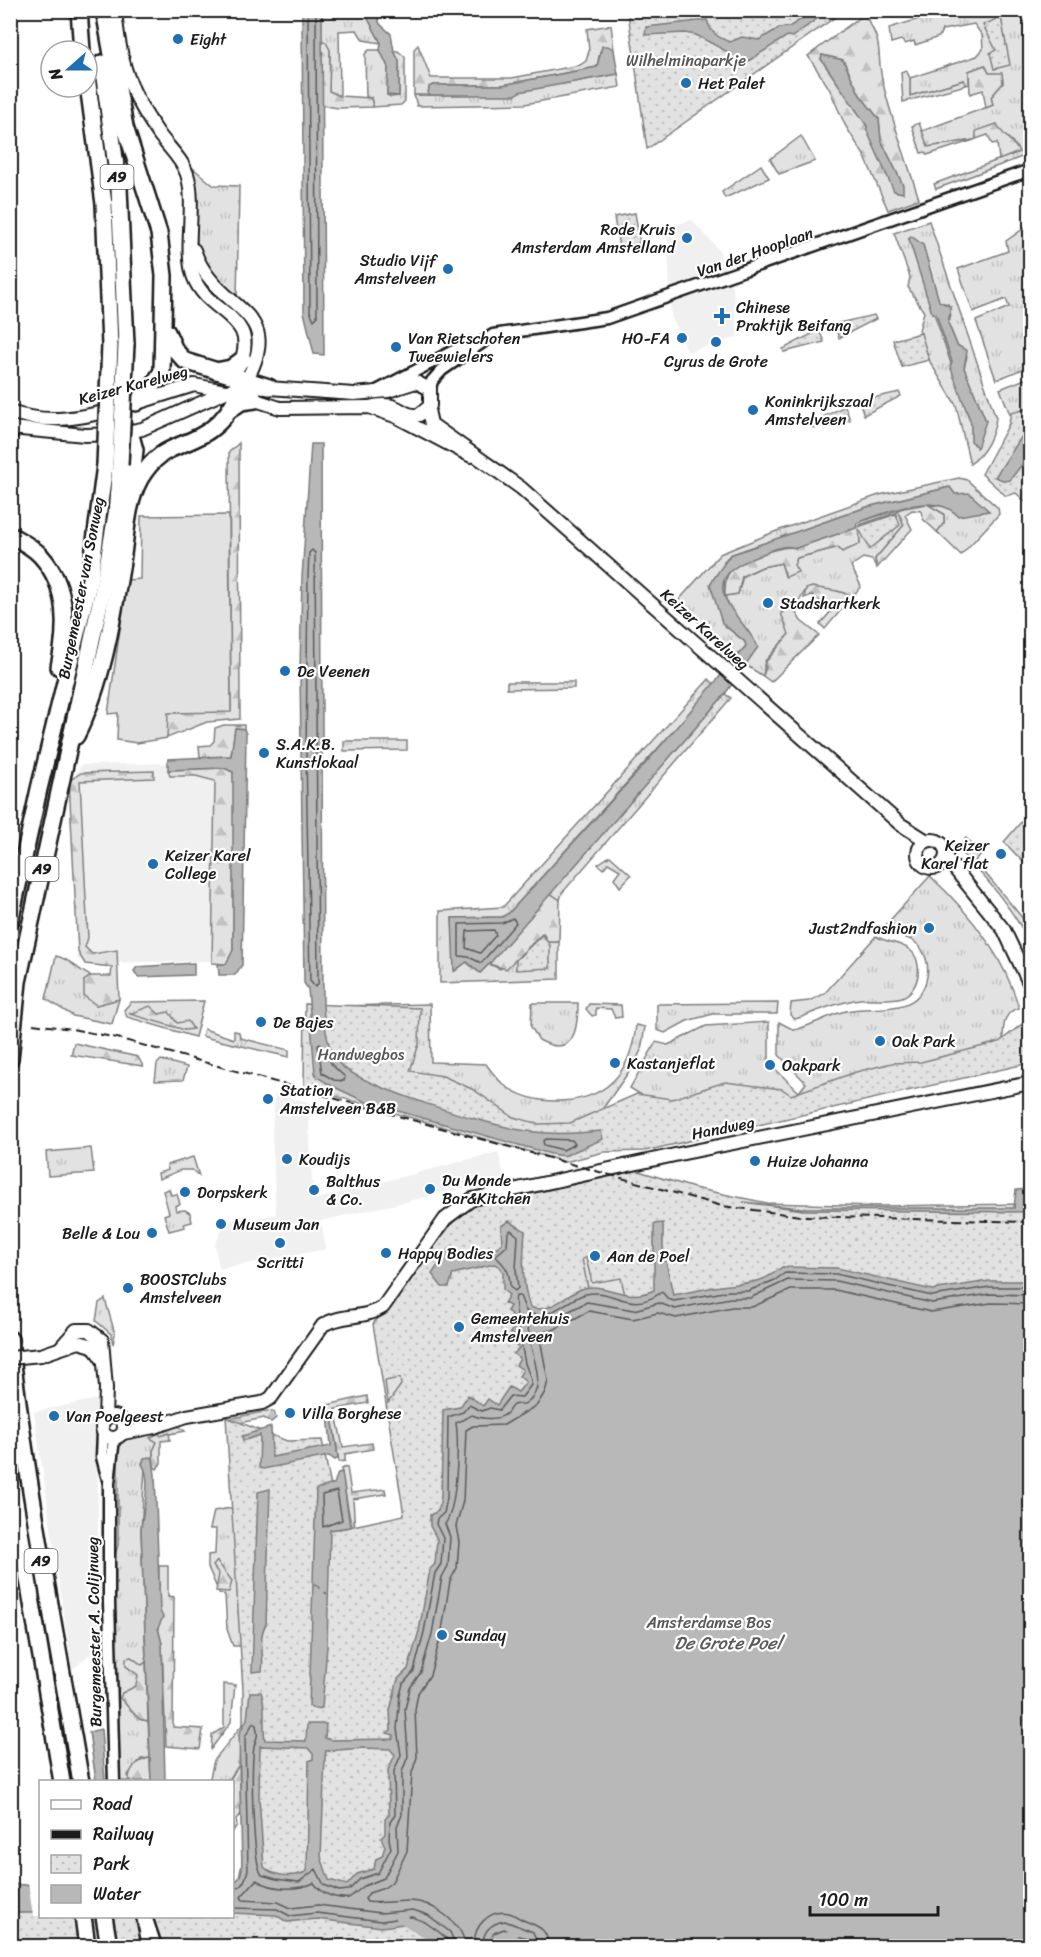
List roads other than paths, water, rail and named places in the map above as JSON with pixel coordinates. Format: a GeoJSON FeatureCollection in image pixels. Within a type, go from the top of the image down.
{"type":"FeatureCollection","features":[{"type":"Feature","properties":{"kind":"highway"},"geometry":{"type":"LineString","coordinates":[[79,10],[81,39]]}},
{"type":"Feature","properties":{"kind":"highway","name":"Burgemeester van Sonweg"},"geometry":{"type":"LineString","coordinates":[[10,1059],[18,982],[104,584],[116,514],[112,465],[118,345],[119,188],[96,10]]}},
{"type":"Feature","properties":{"kind":"highway","name":"A9"},"geometry":{"type":"LineString","coordinates":[[104,10],[125,127],[159,233],[164,276],[165,326],[162,371],[151,389],[136,403]]}},
{"type":"Feature","properties":{"kind":"highway","name":"Burgemeester van Sonweg"},"geometry":{"type":"LineString","coordinates":[[90,99],[104,204],[118,345]]}},
{"type":"Feature","properties":{"kind":"highway","name":"A9"},"geometry":{"type":"LineString","coordinates":[[165,326],[181,358],[242,379]]}},
{"type":"Feature","properties":{"kind":"highway"},"geometry":{"type":"LineString","coordinates":[[231,409],[242,379],[269,387]]}},
{"type":"Feature","properties":{"kind":"highway"},"geometry":{"type":"LineString","coordinates":[[231,409],[241,402],[255,400]]}},
{"type":"Feature","properties":{"kind":"highway","name":"A9"},"geometry":{"type":"LineString","coordinates":[[67,755],[85,719],[105,651],[130,513],[140,480],[162,452],[207,432],[231,409]]}},
{"type":"Feature","properties":{"kind":"highway","name":"A9"},"geometry":{"type":"LineString","coordinates":[[130,432],[135,450],[130,480],[130,513]]}},
{"type":"Feature","properties":{"kind":"highway","name":"Burgemeester van Sonweg"},"geometry":{"type":"LineString","coordinates":[[10,922],[39,789],[90,579],[112,465]]}},
{"type":"Feature","properties":{"kind":"highway","name":"A9"},"geometry":{"type":"LineString","coordinates":[[10,535],[40,555],[54,575],[60,591],[64,629],[55,689],[59,711]]}},
{"type":"Feature","properties":{"kind":"highway","name":"A9"},"geometry":{"type":"LineString","coordinates":[[10,1338],[20,1423],[42,1563],[81,1780]]}},
{"type":"Feature","properties":{"kind":"highway","name":"A9"},"geometry":{"type":"LineString","coordinates":[[10,1472],[62,1780]]}},
{"type":"Feature","properties":{"kind":"highway"},"geometry":{"type":"LineString","coordinates":[[82,1918],[87,1947]]}},
{"type":"Feature","properties":{"kind":"highway"},"geometry":{"type":"LineString","coordinates":[[104,1918],[109,1947]]}},
{"type":"Feature","properties":{"kind":"main road"},"geometry":{"type":"LineString","coordinates":[[115,10],[121,60],[133,94],[181,163],[188,178],[191,243],[189,257],[193,277],[204,294],[240,326],[245,343],[242,379],[255,400]]}},
{"type":"Feature","properties":{"kind":"main road"},"geometry":{"type":"LineString","coordinates":[[12,429],[100,435],[130,432],[242,379]]}},
{"type":"Feature","properties":{"kind":"main road","name":"Keizer Karelweg"},"geometry":{"type":"LineString","coordinates":[[10,412],[51,420],[83,417],[194,385],[242,379]]}},
{"type":"Feature","properties":{"kind":"main road"},"geometry":{"type":"LineString","coordinates":[[269,387],[321,393],[375,392],[388,391],[416,382],[430,389],[431,402],[428,410],[412,416],[392,404],[369,407]]}},
{"type":"Feature","properties":{"kind":"main road","name":"Keizer Karelweg"},"geometry":{"type":"LineString","coordinates":[[255,400],[280,408],[369,407],[395,416],[457,451],[486,462]]}},
{"type":"Feature","properties":{"kind":"main road","name":"Keizer Karelweg"},"geometry":{"type":"LineString","coordinates":[[428,410],[431,424],[486,462],[555,517],[923,845]]}},
{"type":"Feature","properties":{"kind":"main road"},"geometry":{"type":"LineString","coordinates":[[942,862],[932,868],[923,865],[919,859],[923,845],[936,840],[942,844],[942,862],[954,879],[963,882],[987,906],[1004,930],[1030,985]]}},
{"type":"Feature","properties":{"kind":"main road","name":"Handweg"},"geometry":{"type":"LineString","coordinates":[[114,1427],[154,1427],[166,1421],[253,1406],[271,1398],[323,1325],[331,1321],[375,1312],[383,1307],[449,1214],[472,1199],[684,1153],[1030,1083]]}},
{"type":"Feature","properties":{"kind":"main road","name":"Burgemeester A. Colijnweg"},"geometry":{"type":"LineString","coordinates":[[61,1347],[76,1330],[89,1330],[102,1340],[106,1388],[114,1427]]}},
{"type":"Feature","properties":{"kind":"main road"},"geometry":{"type":"LineString","coordinates":[[10,1358],[41,1355],[61,1347],[87,1343],[99,1352],[104,1364]]}},
{"type":"Feature","properties":{"kind":"street","name":"Van der Hooplaan"},"geometry":{"type":"LineString","coordinates":[[375,392],[473,341],[509,332],[607,318],[1030,170]]}},
{"type":"Feature","properties":{"kind":"street","name":"Van der Hooplaan"},"geometry":{"type":"LineString","coordinates":[[430,389],[432,381],[442,370],[484,340]]}},
{"type":"Feature","properties":{"kind":"street","name":"Burgemeester A. Colijnweg"},"geometry":{"type":"LineString","coordinates":[[114,1427],[109,1483],[110,1686],[114,1780]]}},
{"type":"Feature","properties":{"kind":"street"},"geometry":{"type":"LineString","coordinates":[[142,1918],[148,1947]]}},
{"type":"Feature","properties":{"kind":"street"},"geometry":{"type":"LineString","coordinates":[[146,1918],[156,1947]]}},
{"type":"Feature","properties":{"kind":"water"},"geometry":{"type":"Polygon","coordinates":[[[302,11],[322,11],[324,355],[314,354],[304,312],[302,11]]]}},
{"type":"Feature","properties":{"kind":"water"},"geometry":{"type":"Polygon","coordinates":[[[364,11],[376,11],[380,24],[391,34],[394,51],[399,61],[399,96],[387,95],[388,67],[380,50],[381,43],[364,11]]]}},
{"type":"Feature","properties":{"kind":"water"},"geometry":{"type":"Polygon","coordinates":[[[814,11],[833,11],[825,13],[792,37],[787,36],[744,64],[734,62],[730,53],[696,35],[685,33],[645,35],[646,27],[707,20],[715,34],[730,42],[742,37],[759,40],[779,28],[789,27],[814,11]]]}},
{"type":"Feature","properties":{"kind":"water"},"geometry":{"type":"Polygon","coordinates":[[[602,46],[608,46],[614,50],[618,74],[519,92],[516,95],[428,95],[429,87],[433,85],[502,85],[597,67],[602,46]]]}},
{"type":"Feature","properties":{"kind":"water"},"geometry":{"type":"Polygon","coordinates":[[[822,55],[843,60],[860,95],[879,119],[881,140],[903,185],[903,193],[894,191],[867,131],[867,126],[821,59],[822,55]]]}},
{"type":"Feature","properties":{"kind":"water"},"geometry":{"type":"Polygon","coordinates":[[[911,236],[923,245],[939,301],[951,307],[948,323],[957,345],[967,351],[964,368],[986,421],[977,448],[971,441],[971,423],[950,366],[952,362],[936,314],[932,313],[909,239],[911,236]]]}},
{"type":"Feature","properties":{"kind":"water"},"geometry":{"type":"Polygon","coordinates":[[[1030,424],[1030,454],[1010,480],[1005,481],[995,477],[1030,424]]]}},
{"type":"Feature","properties":{"kind":"water"},"geometry":{"type":"Polygon","coordinates":[[[311,444],[321,444],[323,1006],[331,1050],[339,1063],[372,1083],[458,1114],[527,1131],[564,1134],[601,1131],[603,1139],[564,1156],[366,1102],[332,1086],[317,1077],[315,1073],[308,989],[304,983],[300,671],[302,577],[311,444]]]}},
{"type":"Feature","properties":{"kind":"water"},"geometry":{"type":"Polygon","coordinates":[[[950,487],[955,494],[969,493],[989,511],[958,516],[948,508],[936,505],[909,506],[857,523],[856,528],[796,548],[776,549],[736,567],[726,577],[723,588],[726,599],[758,647],[725,694],[491,962],[480,973],[467,962],[454,971],[452,918],[502,917],[509,913],[645,764],[746,646],[745,642],[722,623],[710,584],[730,555],[867,507],[950,487]]]}},
{"type":"Feature","properties":{"kind":"water"},"geometry":{"type":"Polygon","coordinates":[[[235,728],[244,729],[246,734],[242,965],[235,975],[219,975],[218,964],[226,964],[233,950],[233,772],[224,768],[168,770],[168,759],[231,756],[235,728]]]}},
{"type":"Feature","properties":{"kind":"water"},"geometry":{"type":"Polygon","coordinates":[[[194,963],[194,975],[138,977],[134,971],[137,967],[194,963]]]}},
{"type":"Feature","properties":{"kind":"water"},"geometry":{"type":"Polygon","coordinates":[[[1030,1189],[1030,1212],[804,1210],[743,1202],[800,1208],[1014,1208],[1016,1190],[1030,1189]]]}},
{"type":"Feature","properties":{"kind":"water","name":"De Grote Poel"},"geometry":{"type":"Polygon","coordinates":[[[509,1221],[525,1231],[523,1260],[525,1288],[530,1307],[537,1309],[550,1307],[581,1289],[590,1287],[633,1294],[643,1294],[654,1290],[654,1224],[663,1223],[663,1247],[673,1295],[757,1281],[782,1267],[837,1268],[932,1290],[989,1281],[1030,1281],[1030,1946],[527,1946],[524,1943],[510,1940],[504,1935],[496,1940],[501,1946],[443,1946],[442,1942],[422,1927],[410,1923],[382,1927],[316,1919],[287,1922],[276,1915],[234,1913],[234,1883],[240,1877],[242,1869],[239,1734],[247,1719],[250,1692],[261,1692],[264,1704],[265,1740],[306,1741],[307,1724],[326,1724],[325,1738],[331,1740],[393,1739],[394,1735],[387,1733],[391,1730],[390,1710],[398,1679],[408,1669],[419,1631],[430,1569],[435,1564],[437,1539],[430,1526],[430,1515],[438,1511],[441,1497],[443,1410],[460,1407],[468,1395],[483,1406],[488,1399],[497,1405],[509,1387],[518,1392],[526,1382],[519,1376],[523,1370],[516,1365],[520,1359],[514,1354],[519,1348],[512,1343],[516,1337],[510,1333],[515,1326],[508,1321],[512,1315],[507,1311],[510,1306],[504,1303],[509,1295],[503,1290],[503,1272],[499,1266],[494,1264],[453,1274],[449,1287],[442,1287],[432,1274],[450,1248],[477,1253],[490,1251],[502,1243],[501,1226],[509,1221]],[[260,1746],[259,1798],[264,1867],[279,1875],[307,1871],[309,1761],[313,1759],[313,1754],[308,1748],[260,1746]],[[363,1748],[326,1751],[321,1857],[329,1880],[347,1885],[357,1874],[374,1869],[376,1859],[382,1856],[385,1846],[381,1838],[385,1834],[385,1819],[389,1815],[388,1770],[395,1755],[390,1749],[363,1748]]]}},
{"type":"Feature","properties":{"kind":"water"},"geometry":{"type":"Polygon","coordinates":[[[328,1414],[332,1416],[338,1458],[335,1460],[329,1456],[263,1469],[259,1468],[260,1435],[243,1441],[242,1436],[271,1427],[272,1457],[331,1446],[328,1414]]]}},
{"type":"Feature","properties":{"kind":"water"},"geometry":{"type":"Polygon","coordinates":[[[144,1458],[153,1459],[155,1475],[160,1611],[163,1617],[158,1628],[162,1644],[165,1780],[151,1780],[141,1530],[147,1487],[147,1478],[142,1464],[144,1458]]]}},
{"type":"Feature","properties":{"kind":"water"},"geometry":{"type":"Polygon","coordinates":[[[342,1472],[350,1527],[330,1530],[327,1646],[322,1708],[315,1709],[309,1706],[316,1489],[334,1484],[338,1473],[342,1472]]]}},
{"type":"Feature","properties":{"kind":"water"},"geometry":{"type":"Polygon","coordinates":[[[270,1489],[266,1624],[262,1635],[263,1665],[262,1671],[252,1672],[258,1492],[270,1489]]]}},
{"type":"Feature","properties":{"kind":"water"},"geometry":{"type":"Polygon","coordinates":[[[101,1729],[105,1780],[96,1780],[89,1732],[101,1729]]]}},
{"type":"Feature","properties":{"kind":"water"},"geometry":{"type":"Polygon","coordinates":[[[10,1884],[39,1886],[39,1913],[11,1913],[10,1884]]]}},
{"type":"Feature","properties":{"kind":"waterway"},"geometry":{"type":"LineString","coordinates":[[400,1917],[445,1946]]}},
{"type":"Feature","properties":{"kind":"waterway"},"geometry":{"type":"LineString","coordinates":[[481,1946],[517,1931]]}},
{"type":"Feature","properties":{"kind":"railway"},"geometry":{"type":"LineString","coordinates":[[33,1024],[117,1038],[722,1206],[801,1216],[1030,1222]]}},
{"type":"Feature","properties":{"kind":"place","name":"Eight"},"geometry":{"type":"Point","coordinates":[178,39]}},
{"type":"Feature","properties":{"kind":"place","name":"Het Palet"},"geometry":{"type":"Point","coordinates":[686,83]}},
{"type":"Feature","properties":{"kind":"place","name":"Rode Kruis Amsterdam Amstelland"},"geometry":{"type":"Point","coordinates":[687,238]}},
{"type":"Feature","properties":{"kind":"place","name":"Studio Vijf Amstelveen"},"geometry":{"type":"Point","coordinates":[448,269]}},
{"type":"Feature","properties":{"kind":"place","name":"Chinese Praktijk Beifang"},"geometry":{"type":"Point","coordinates":[722,316]}},
{"type":"Feature","properties":{"kind":"place","name":"HO-FA"},"geometry":{"type":"Point","coordinates":[682,338]}},
{"type":"Feature","properties":{"kind":"place","name":"Cyrus de Grote"},"geometry":{"type":"Point","coordinates":[716,342]}},
{"type":"Feature","properties":{"kind":"place","name":"Van Rietschoten Tweewielers"},"geometry":{"type":"Point","coordinates":[396,347]}},
{"type":"Feature","properties":{"kind":"place","name":"Koninkrijkszaal Amstelveen"},"geometry":{"type":"Point","coordinates":[753,410]}},
{"type":"Feature","properties":{"kind":"place","name":"Stadshartkerk"},"geometry":{"type":"Point","coordinates":[768,603]}},
{"type":"Feature","properties":{"kind":"place","name":"De Veenen"},"geometry":{"type":"Point","coordinates":[285,671]}},
{"type":"Feature","properties":{"kind":"place","name":"S.A.K.B. Kunstlokaal"},"geometry":{"type":"Point","coordinates":[264,753]}},
{"type":"Feature","properties":{"kind":"place","name":"Keizer Karel flat"},"geometry":{"type":"Point","coordinates":[1001,854]}},
{"type":"Feature","properties":{"kind":"place","name":"Keizer Karel College"},"geometry":{"type":"Point","coordinates":[153,864]}},
{"type":"Feature","properties":{"kind":"place","name":"Just2ndfashion"},"geometry":{"type":"Point","coordinates":[929,928]}},
{"type":"Feature","properties":{"kind":"place","name":"De Bajes"},"geometry":{"type":"Point","coordinates":[261,1022]}},
{"type":"Feature","properties":{"kind":"place","name":"Oak Park"},"geometry":{"type":"Point","coordinates":[880,1041]}},
{"type":"Feature","properties":{"kind":"place","name":"Kastanjeflat"},"geometry":{"type":"Point","coordinates":[615,1063]}},
{"type":"Feature","properties":{"kind":"place","name":"Oakpark"},"geometry":{"type":"Point","coordinates":[770,1065]}},
{"type":"Feature","properties":{"kind":"place","name":"Station Amstelveen B&B"},"geometry":{"type":"Point","coordinates":[268,1099]}},
{"type":"Feature","properties":{"kind":"place","name":"Koudijs"},"geometry":{"type":"Point","coordinates":[287,1159]}},
{"type":"Feature","properties":{"kind":"place","name":"Huize Johanna"},"geometry":{"type":"Point","coordinates":[755,1161]}},
{"type":"Feature","properties":{"kind":"place","name":"Du Monde Bar&Kitchen"},"geometry":{"type":"Point","coordinates":[430,1189]}},
{"type":"Feature","properties":{"kind":"place","name":"Balthus & Co."},"geometry":{"type":"Point","coordinates":[314,1190]}},
{"type":"Feature","properties":{"kind":"place","name":"Dorpskerk"},"geometry":{"type":"Point","coordinates":[185,1192]}},
{"type":"Feature","properties":{"kind":"place","name":"Museum Jan"},"geometry":{"type":"Point","coordinates":[221,1224]}},
{"type":"Feature","properties":{"kind":"place","name":"Belle & Lou"},"geometry":{"type":"Point","coordinates":[152,1233]}},
{"type":"Feature","properties":{"kind":"place","name":"Scritti"},"geometry":{"type":"Point","coordinates":[280,1243]}},
{"type":"Feature","properties":{"kind":"place","name":"Happy Bodies"},"geometry":{"type":"Point","coordinates":[386,1253]}},
{"type":"Feature","properties":{"kind":"place","name":"Aan de Poel"},"geometry":{"type":"Point","coordinates":[595,1256]}},
{"type":"Feature","properties":{"kind":"place","name":"BOOSTClubs Amstelveen"},"geometry":{"type":"Point","coordinates":[128,1288]}},
{"type":"Feature","properties":{"kind":"place","name":"Gemeentehuis Amstelveen"},"geometry":{"type":"Point","coordinates":[459,1327]}},
{"type":"Feature","properties":{"kind":"place","name":"Villa Borghese"},"geometry":{"type":"Point","coordinates":[290,1413]}},
{"type":"Feature","properties":{"kind":"place","name":"Van Poelgeest"},"geometry":{"type":"Point","coordinates":[54,1416]}},
{"type":"Feature","properties":{"kind":"place","name":"Sunday"},"geometry":{"type":"Point","coordinates":[442,1635]}},
{"type":"Feature","properties":{"kind":"park label","name":"Wilhelminaparkje"},"geometry":{"type":"Point","coordinates":[686,60]}},
{"type":"Feature","properties":{"kind":"park label","name":"Handwegbos"},"geometry":{"type":"Point","coordinates":[361,1054]}},
{"type":"Feature","properties":{"kind":"park label","name":"Amsterdamse Bos"},"geometry":{"type":"Point","coordinates":[709,1622]}}]}
